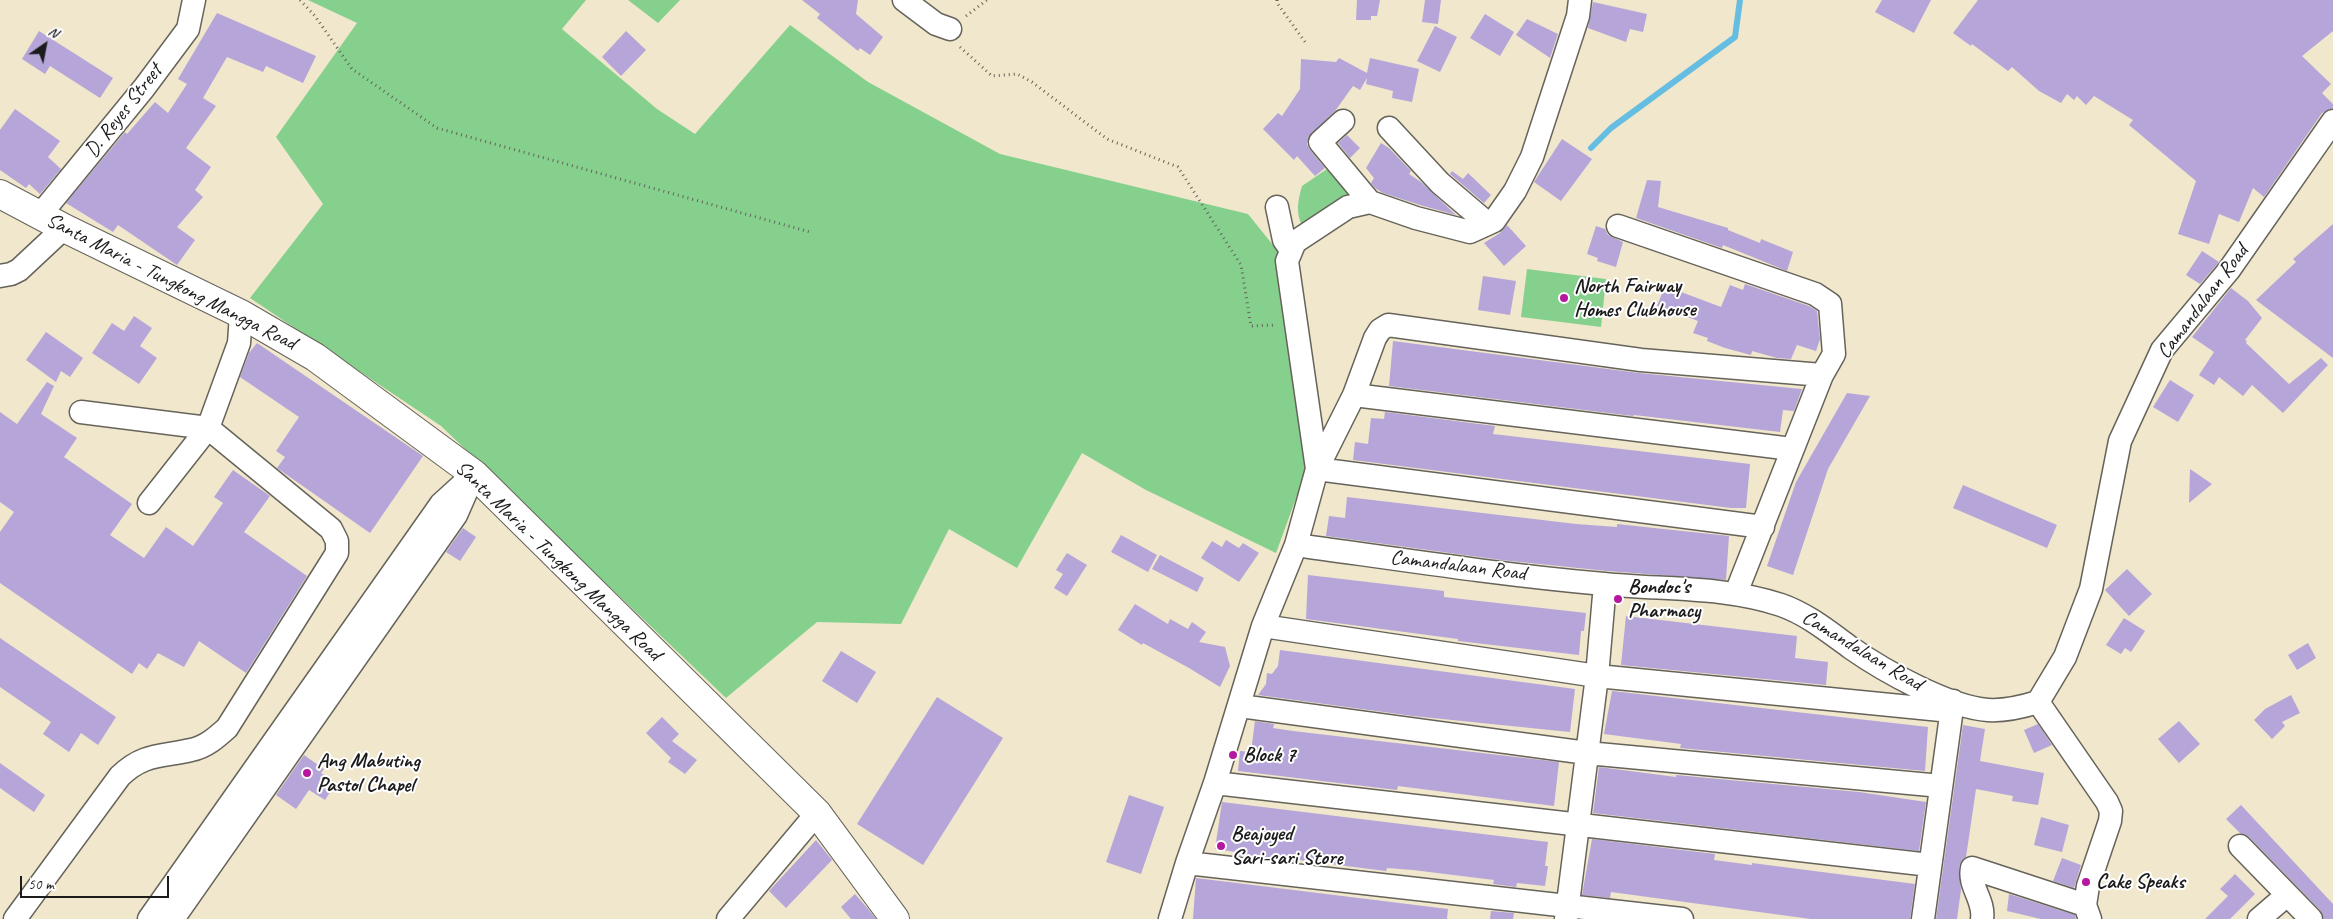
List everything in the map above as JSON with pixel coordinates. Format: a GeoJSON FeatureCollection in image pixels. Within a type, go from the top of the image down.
{"type":"FeatureCollection","features":[{"type":"Feature","properties":{"kind":"main road","name":"Santa Maria - Tungkong Mangga Road"},"geometry":{"type":"LineString","coordinates":[[0,194],[64,228],[241,314],[315,357],[474,474],[817,813],[895,919]]}},
{"type":"Feature","properties":{"kind":"street","name":"D. Reyes Street"},"geometry":{"type":"LineString","coordinates":[[40,215],[144,88],[188,29],[194,0]]}},
{"type":"Feature","properties":{"kind":"street"},"geometry":{"type":"LineString","coordinates":[[904,0],[936,24],[950,29]]}},
{"type":"Feature","properties":{"kind":"street"},"geometry":{"type":"LineString","coordinates":[[1343,121],[1320,142],[1370,202],[1416,218],[1470,232],[1494,221],[1515,191],[1532,157],[1578,16],[1580,0]]}},
{"type":"Feature","properties":{"kind":"street","name":"Camandalaan Road"},"geometry":{"type":"LineString","coordinates":[[1296,545],[1439,565],[1604,584],[1736,593],[1783,606],[1814,621],[1853,649],[1952,706],[1987,710],[2016,708],[2038,702],[2065,657],[2091,589],[2120,441],[2162,350],[2229,270],[2333,121]]}},
{"type":"Feature","properties":{"kind":"street"},"geometry":{"type":"LineString","coordinates":[[1389,128],[1440,183],[1487,223]]}},
{"type":"Feature","properties":{"kind":"street"},"geometry":{"type":"LineString","coordinates":[[1317,469],[1287,261],[1295,242],[1348,207],[1370,202]]}},
{"type":"Feature","properties":{"kind":"street"},"geometry":{"type":"LineString","coordinates":[[1276,207],[1284,240],[1291,250]]}},
{"type":"Feature","properties":{"kind":"street"},"geometry":{"type":"LineString","coordinates":[[1618,226],[1814,294],[1830,304],[1834,354],[1822,375],[1736,593]]}},
{"type":"Feature","properties":{"kind":"street"},"geometry":{"type":"LineString","coordinates":[[0,276],[19,270],[64,228]]}},
{"type":"Feature","properties":{"kind":"street"},"geometry":{"type":"LineString","coordinates":[[149,503],[208,428],[239,343],[241,314]]}},
{"type":"Feature","properties":{"kind":"street"},"geometry":{"type":"LineString","coordinates":[[1170,919],[1186,863],[1240,706],[1263,626],[1296,545],[1317,469],[1354,395],[1374,338],[1380,330],[1388,325],[1642,360],[1822,375]]}},
{"type":"Feature","properties":{"kind":"street"},"geometry":{"type":"LineString","coordinates":[[1354,395],[1792,449]]}},
{"type":"Feature","properties":{"kind":"street"},"geometry":{"type":"LineString","coordinates":[[15,919],[120,776],[132,765],[150,756],[193,750],[212,742],[228,728],[337,553],[337,541],[331,529],[208,428],[82,412]]}},
{"type":"Feature","properties":{"kind":"street"},"geometry":{"type":"LineString","coordinates":[[1317,469],[1763,528]]}},
{"type":"Feature","properties":{"kind":"street"},"geometry":{"type":"LineString","coordinates":[[149,919],[442,504],[474,474]]}},
{"type":"Feature","properties":{"kind":"street"},"geometry":{"type":"LineString","coordinates":[[172,919],[456,515],[474,474]]}},
{"type":"Feature","properties":{"kind":"street"},"geometry":{"type":"LineString","coordinates":[[1567,912],[1597,676],[1604,584]]}},
{"type":"Feature","properties":{"kind":"street"},"geometry":{"type":"LineString","coordinates":[[1263,626],[1597,676],[1952,706],[1923,919]]}},
{"type":"Feature","properties":{"kind":"street"},"geometry":{"type":"LineString","coordinates":[[1982,919],[1979,899],[1970,878],[1972,868],[2088,912],[2088,886],[2110,821],[2111,811],[2107,802],[2038,702]]}},
{"type":"Feature","properties":{"kind":"street"},"geometry":{"type":"LineString","coordinates":[[1240,706],[1587,753],[1940,786]]}},
{"type":"Feature","properties":{"kind":"street"},"geometry":{"type":"LineString","coordinates":[[1215,783],[1930,865]]}},
{"type":"Feature","properties":{"kind":"street"},"geometry":{"type":"LineString","coordinates":[[728,919],[817,813]]}},
{"type":"Feature","properties":{"kind":"street"},"geometry":{"type":"LineString","coordinates":[[2240,846],[2311,919]]}},
{"type":"Feature","properties":{"kind":"street"},"geometry":{"type":"LineString","coordinates":[[1186,863],[1567,912],[1682,919]]}},
{"type":"Feature","properties":{"kind":"street"},"geometry":{"type":"LineString","coordinates":[[2259,919],[2287,895]]}},
{"type":"Feature","properties":{"kind":"path"},"geometry":{"type":"LineString","coordinates":[[300,0],[315,16],[352,69],[437,128],[810,232]]}},
{"type":"Feature","properties":{"kind":"path"},"geometry":{"type":"LineString","coordinates":[[987,0],[950,29],[953,40],[992,76],[1017,74],[1032,82],[1107,139],[1178,167],[1241,265],[1251,326],[1296,324]]}},
{"type":"Feature","properties":{"kind":"path"},"geometry":{"type":"LineString","coordinates":[[1277,0],[1277,3],[1304,42]]}},
{"type":"Feature","properties":{"kind":"green space"},"geometry":{"type":"Polygon","coordinates":[[[308,0],[586,0],[562,29],[657,109],[695,134],[790,25],[868,82],[1000,154],[1248,214],[1277,250],[1307,468],[1276,553],[1146,490],[1082,453],[1017,568],[949,529],[901,624],[817,622],[726,698],[441,426],[250,298],[323,204],[276,137],[357,23],[308,0]]]}},
{"type":"Feature","properties":{"kind":"green space"},"geometry":{"type":"Polygon","coordinates":[[[628,0],[680,0],[658,23],[628,0]]]}},
{"type":"Feature","properties":{"kind":"green space"},"geometry":{"type":"Polygon","coordinates":[[[1330,167],[1353,191],[1303,227],[1298,212],[1298,202],[1302,186],[1330,167]]]}},
{"type":"Feature","properties":{"kind":"green space","name":"North Fairway Homes Clubhouse"},"geometry":{"type":"Polygon","coordinates":[[[1527,269],[1606,279],[1601,327],[1521,317],[1527,269]]]}},
{"type":"Feature","properties":{"kind":"building"},"geometry":{"type":"Polygon","coordinates":[[[802,0],[858,0],[856,14],[883,37],[870,55],[860,48],[858,51],[817,18],[820,14],[802,0]]]}},
{"type":"Feature","properties":{"kind":"building"},"geometry":{"type":"Polygon","coordinates":[[[1357,0],[1380,0],[1377,16],[1371,16],[1371,20],[1356,20],[1357,0]]]}},
{"type":"Feature","properties":{"kind":"building"},"geometry":{"type":"Polygon","coordinates":[[[1425,0],[1441,0],[1438,24],[1422,22],[1425,0]]]}},
{"type":"Feature","properties":{"kind":"building"},"geometry":{"type":"Polygon","coordinates":[[[1882,0],[1931,0],[1914,33],[1875,12],[1882,0]]]}},
{"type":"Feature","properties":{"kind":"building"},"geometry":{"type":"Polygon","coordinates":[[[1978,0],[2333,0],[2333,31],[2302,56],[2331,84],[2322,93],[2333,104],[2333,108],[2322,113],[2264,197],[2253,188],[2239,222],[2219,214],[2209,244],[2178,234],[2196,181],[2129,125],[2133,120],[2094,96],[2086,105],[2077,96],[2074,100],[2067,94],[2061,103],[2039,91],[2012,67],[2008,71],[1972,44],[1971,46],[1953,33],[1978,0]]]}},
{"type":"Feature","properties":{"kind":"building"},"geometry":{"type":"Polygon","coordinates":[[[1593,2],[1647,14],[1643,32],[1630,29],[1626,42],[1588,28],[1593,2]]]}},
{"type":"Feature","properties":{"kind":"building"},"geometry":{"type":"Polygon","coordinates":[[[217,13],[316,56],[303,83],[266,66],[263,72],[227,57],[203,98],[216,106],[186,148],[211,167],[195,190],[203,197],[177,227],[195,240],[177,265],[118,225],[113,232],[66,203],[125,132],[127,134],[155,102],[168,113],[187,84],[178,79],[217,13]]]}},
{"type":"Feature","properties":{"kind":"building"},"geometry":{"type":"Polygon","coordinates":[[[1485,14],[1514,32],[1500,56],[1470,38],[1485,14]]]}},
{"type":"Feature","properties":{"kind":"building"},"geometry":{"type":"Polygon","coordinates":[[[1527,19],[1558,34],[1550,58],[1516,35],[1527,19]]]}},
{"type":"Feature","properties":{"kind":"building"},"geometry":{"type":"Polygon","coordinates":[[[1435,26],[1457,37],[1440,72],[1417,61],[1435,26]]]}},
{"type":"Feature","properties":{"kind":"building"},"geometry":{"type":"Polygon","coordinates":[[[39,31],[113,78],[100,98],[50,66],[45,74],[22,59],[39,31]]]}},
{"type":"Feature","properties":{"kind":"building"},"geometry":{"type":"Polygon","coordinates":[[[626,31],[646,50],[621,76],[602,57],[626,31]]]}},
{"type":"Feature","properties":{"kind":"building"},"geometry":{"type":"Polygon","coordinates":[[[1339,58],[1367,73],[1370,58],[1419,69],[1412,102],[1392,98],[1393,91],[1366,84],[1367,78],[1360,90],[1353,86],[1335,111],[1308,137],[1307,144],[1310,150],[1325,168],[1315,176],[1297,156],[1294,160],[1263,129],[1278,113],[1282,116],[1300,89],[1301,59],[1336,62],[1339,58]]]}},
{"type":"Feature","properties":{"kind":"building"},"geometry":{"type":"Polygon","coordinates":[[[15,109],[60,141],[48,157],[61,169],[40,194],[29,184],[26,188],[0,170],[0,130],[15,109]]]}},
{"type":"Feature","properties":{"kind":"building"},"geometry":{"type":"Polygon","coordinates":[[[1347,135],[1360,148],[1350,158],[1338,143],[1347,135]]]}},
{"type":"Feature","properties":{"kind":"building"},"geometry":{"type":"Polygon","coordinates":[[[1562,139],[1592,159],[1561,201],[1534,182],[1562,139]]]}},
{"type":"Feature","properties":{"kind":"building"},"geometry":{"type":"Polygon","coordinates":[[[1381,143],[1389,148],[1411,171],[1409,174],[1421,182],[1456,215],[1383,193],[1375,188],[1371,183],[1374,178],[1366,168],[1381,143]]]}},
{"type":"Feature","properties":{"kind":"building"},"geometry":{"type":"Polygon","coordinates":[[[1452,171],[1463,179],[1468,173],[1491,195],[1484,203],[1450,174],[1452,171]]]}},
{"type":"Feature","properties":{"kind":"building"},"geometry":{"type":"Polygon","coordinates":[[[1647,180],[1661,181],[1658,207],[1728,228],[1728,230],[1760,243],[1761,239],[1793,252],[1787,271],[1723,245],[1722,248],[1636,218],[1647,180]]]}},
{"type":"Feature","properties":{"kind":"building"},"geometry":{"type":"Polygon","coordinates":[[[2333,224],[2333,358],[2256,300],[2296,262],[2293,259],[2333,224]]]}},
{"type":"Feature","properties":{"kind":"building"},"geometry":{"type":"Polygon","coordinates":[[[1507,225],[1526,246],[1504,266],[1484,243],[1500,233],[1507,225]]]}},
{"type":"Feature","properties":{"kind":"building"},"geometry":{"type":"Polygon","coordinates":[[[1596,226],[1605,229],[1608,235],[1623,242],[1616,267],[1597,261],[1598,258],[1587,254],[1596,226]]]}},
{"type":"Feature","properties":{"kind":"building"},"geometry":{"type":"Polygon","coordinates":[[[2202,251],[2219,262],[2200,284],[2186,275],[2202,251]]]}},
{"type":"Feature","properties":{"kind":"building"},"geometry":{"type":"Polygon","coordinates":[[[1483,276],[1516,281],[1510,315],[1478,310],[1483,276]]]}},
{"type":"Feature","properties":{"kind":"building"},"geometry":{"type":"Polygon","coordinates":[[[1745,284],[1809,306],[1817,311],[1820,339],[1816,351],[1797,345],[1791,359],[1777,358],[1752,351],[1751,355],[1725,348],[1707,341],[1708,338],[1693,333],[1698,321],[1657,306],[1665,286],[1721,307],[1730,285],[1743,290],[1745,284]]]}},
{"type":"Feature","properties":{"kind":"building"},"geometry":{"type":"Polygon","coordinates":[[[2231,288],[2248,301],[2262,318],[2245,340],[2247,341],[2246,343],[2289,384],[2321,358],[2328,365],[2283,413],[2252,385],[2243,396],[2219,377],[2214,385],[2199,375],[2214,352],[2192,337],[2231,288]]]}},
{"type":"Feature","properties":{"kind":"building"},"geometry":{"type":"Polygon","coordinates":[[[134,316],[152,328],[140,346],[157,358],[139,384],[92,353],[112,323],[124,331],[134,316]]]}},
{"type":"Feature","properties":{"kind":"building"},"geometry":{"type":"Polygon","coordinates":[[[46,332],[83,358],[70,377],[61,371],[56,382],[26,360],[46,332]]]}},
{"type":"Feature","properties":{"kind":"building"},"geometry":{"type":"Polygon","coordinates":[[[1393,341],[1639,373],[1802,389],[1794,411],[1783,410],[1780,432],[1633,416],[1389,386],[1393,341]]]}},
{"type":"Feature","properties":{"kind":"building"},"geometry":{"type":"Polygon","coordinates":[[[257,343],[423,456],[370,533],[277,468],[285,457],[276,451],[299,417],[240,377],[249,353],[257,343]]]}},
{"type":"Feature","properties":{"kind":"building"},"geometry":{"type":"Polygon","coordinates":[[[2170,380],[2194,395],[2178,422],[2153,407],[2170,380]]]}},
{"type":"Feature","properties":{"kind":"building"},"geometry":{"type":"Polygon","coordinates":[[[47,382],[54,386],[41,414],[77,438],[64,457],[132,504],[110,535],[144,558],[166,527],[193,546],[223,503],[214,497],[233,470],[270,496],[244,532],[307,576],[246,673],[199,641],[184,667],[158,653],[147,669],[139,663],[132,674],[0,583],[0,532],[14,512],[0,502],[0,412],[17,424],[47,382]]]}},
{"type":"Feature","properties":{"kind":"building"},"geometry":{"type":"Polygon","coordinates":[[[1847,393],[1870,396],[1828,469],[1793,575],[1767,566],[1796,482],[1847,393]]]}},
{"type":"Feature","properties":{"kind":"building"},"geometry":{"type":"Polygon","coordinates":[[[1385,412],[1495,426],[1493,434],[1750,464],[1746,508],[1731,508],[1353,460],[1355,442],[1368,444],[1371,418],[1384,419],[1385,412]]]}},
{"type":"Feature","properties":{"kind":"building"},"geometry":{"type":"Polygon","coordinates":[[[2190,469],[2212,484],[2189,503],[2190,469]]]}},
{"type":"Feature","properties":{"kind":"building"},"geometry":{"type":"Polygon","coordinates":[[[1963,485],[2057,525],[2047,548],[1953,508],[1963,485]]]}},
{"type":"Feature","properties":{"kind":"building"},"geometry":{"type":"Polygon","coordinates":[[[1347,497],[1576,524],[1617,527],[1617,524],[1729,536],[1726,580],[1607,571],[1501,560],[1326,536],[1329,516],[1345,518],[1347,497]]]}},
{"type":"Feature","properties":{"kind":"building"},"geometry":{"type":"Polygon","coordinates":[[[463,528],[476,537],[460,561],[446,552],[463,528]]]}},
{"type":"Feature","properties":{"kind":"building"},"geometry":{"type":"Polygon","coordinates":[[[1121,535],[1157,555],[1148,572],[1111,552],[1121,535]]]}},
{"type":"Feature","properties":{"kind":"building"},"geometry":{"type":"Polygon","coordinates":[[[1226,540],[1239,548],[1243,543],[1259,553],[1239,582],[1201,558],[1212,541],[1222,547],[1226,540]]]}},
{"type":"Feature","properties":{"kind":"building"},"geometry":{"type":"Polygon","coordinates":[[[1067,553],[1087,565],[1067,596],[1054,588],[1063,574],[1056,570],[1067,553]]]}},
{"type":"Feature","properties":{"kind":"building"},"geometry":{"type":"Polygon","coordinates":[[[1160,555],[1204,578],[1197,592],[1152,569],[1160,555]]]}},
{"type":"Feature","properties":{"kind":"building"},"geometry":{"type":"Polygon","coordinates":[[[2127,569],[2152,594],[2129,616],[2105,590],[2127,569]]]}},
{"type":"Feature","properties":{"kind":"building"},"geometry":{"type":"Polygon","coordinates":[[[1308,575],[1444,591],[1444,597],[1586,613],[1584,631],[1581,631],[1579,655],[1458,641],[1458,639],[1306,619],[1308,575]]]}},
{"type":"Feature","properties":{"kind":"building"},"geometry":{"type":"Polygon","coordinates":[[[1135,604],[1168,624],[1170,619],[1188,629],[1192,622],[1206,632],[1199,642],[1225,647],[1230,666],[1220,687],[1118,630],[1135,604]]]}},
{"type":"Feature","properties":{"kind":"building"},"geometry":{"type":"Polygon","coordinates":[[[1626,616],[1797,636],[1795,658],[1828,662],[1826,685],[1621,665],[1626,616]]]}},
{"type":"Feature","properties":{"kind":"building"},"geometry":{"type":"Polygon","coordinates":[[[2124,618],[2145,631],[2131,652],[2125,648],[2121,654],[2106,645],[2124,618]]]}},
{"type":"Feature","properties":{"kind":"building"},"geometry":{"type":"Polygon","coordinates":[[[0,638],[116,717],[98,745],[81,733],[69,752],[43,734],[51,722],[0,687],[0,638]]]}},
{"type":"Feature","properties":{"kind":"building"},"geometry":{"type":"Polygon","coordinates":[[[2308,643],[2316,658],[2297,670],[2288,655],[2308,643]]]}},
{"type":"Feature","properties":{"kind":"building"},"geometry":{"type":"Polygon","coordinates":[[[1280,650],[1575,689],[1570,732],[1413,716],[1258,695],[1266,684],[1267,673],[1272,674],[1278,666],[1280,650]]]}},
{"type":"Feature","properties":{"kind":"building"},"geometry":{"type":"Polygon","coordinates":[[[841,651],[876,672],[857,703],[822,681],[841,651]]]}},
{"type":"Feature","properties":{"kind":"building"},"geometry":{"type":"Polygon","coordinates":[[[1612,691],[1928,727],[1925,771],[1680,748],[1681,744],[1604,734],[1612,691]]]}},
{"type":"Feature","properties":{"kind":"building"},"geometry":{"type":"Polygon","coordinates":[[[2291,695],[2300,713],[2282,722],[2285,726],[2272,739],[2254,720],[2265,709],[2291,695]]]}},
{"type":"Feature","properties":{"kind":"building"},"geometry":{"type":"Polygon","coordinates":[[[937,697],[1003,738],[923,865],[857,824],[937,697]]]}},
{"type":"Feature","properties":{"kind":"building"},"geometry":{"type":"Polygon","coordinates":[[[662,717],[679,734],[672,741],[697,760],[685,774],[668,762],[671,758],[646,733],[662,717]]]}},
{"type":"Feature","properties":{"kind":"building"},"geometry":{"type":"Polygon","coordinates":[[[1255,721],[1274,724],[1273,728],[1293,731],[1559,762],[1554,806],[1398,786],[1397,790],[1238,771],[1240,751],[1251,752],[1255,721]]]}},
{"type":"Feature","properties":{"kind":"building"},"geometry":{"type":"Polygon","coordinates":[[[2179,721],[2200,744],[2179,763],[2158,739],[2179,721]]]}},
{"type":"Feature","properties":{"kind":"building"},"geometry":{"type":"Polygon","coordinates":[[[2038,724],[2052,745],[2034,753],[2024,730],[2038,724]]]}},
{"type":"Feature","properties":{"kind":"building"},"geometry":{"type":"Polygon","coordinates":[[[1963,725],[1985,729],[1980,761],[2044,773],[2038,805],[2012,801],[2013,796],[1976,789],[1966,857],[1962,860],[1959,867],[1961,890],[1957,919],[1936,919],[1963,725]]]}},
{"type":"Feature","properties":{"kind":"building"},"geometry":{"type":"Polygon","coordinates":[[[304,755],[324,769],[321,773],[336,783],[325,800],[309,790],[296,809],[276,795],[304,755]]]}},
{"type":"Feature","properties":{"kind":"building"},"geometry":{"type":"Polygon","coordinates":[[[0,763],[45,795],[34,812],[0,788],[0,763]]]}},
{"type":"Feature","properties":{"kind":"building"},"geometry":{"type":"Polygon","coordinates":[[[1599,767],[1676,777],[1676,775],[1859,792],[1926,802],[1919,851],[1593,813],[1599,767]]]}},
{"type":"Feature","properties":{"kind":"building"},"geometry":{"type":"Polygon","coordinates":[[[1129,795],[1164,807],[1141,874],[1106,862],[1129,795]]]}},
{"type":"Feature","properties":{"kind":"building"},"geometry":{"type":"Polygon","coordinates":[[[1222,802],[1548,842],[1545,866],[1548,866],[1545,886],[1517,883],[1516,887],[1493,884],[1494,880],[1413,870],[1387,868],[1386,871],[1298,860],[1297,862],[1236,855],[1236,852],[1215,849],[1222,802]]]}},
{"type":"Feature","properties":{"kind":"building"},"geometry":{"type":"Polygon","coordinates":[[[2241,805],[2333,904],[2333,919],[2324,919],[2320,910],[2249,837],[2240,833],[2226,819],[2241,805]]]}},
{"type":"Feature","properties":{"kind":"building"},"geometry":{"type":"Polygon","coordinates":[[[2041,817],[2069,825],[2062,852],[2034,845],[2041,817]]]}},
{"type":"Feature","properties":{"kind":"building"},"geometry":{"type":"Polygon","coordinates":[[[1592,839],[1715,854],[1714,860],[1752,865],[1752,863],[1915,884],[1910,919],[1811,919],[1611,892],[1610,898],[1582,895],[1592,839]]]}},
{"type":"Feature","properties":{"kind":"building"},"geometry":{"type":"Polygon","coordinates":[[[816,840],[832,860],[786,908],[769,891],[816,840]]]}},
{"type":"Feature","properties":{"kind":"building"},"geometry":{"type":"Polygon","coordinates":[[[2062,858],[2081,865],[2074,888],[2053,881],[2062,858]]]}},
{"type":"Feature","properties":{"kind":"building"},"geometry":{"type":"Polygon","coordinates":[[[2235,874],[2255,894],[2230,919],[2205,919],[2228,896],[2220,889],[2235,874]]]}},
{"type":"Feature","properties":{"kind":"building"},"geometry":{"type":"Polygon","coordinates":[[[1196,878],[1448,909],[1447,919],[1193,919],[1196,878]]]}},
{"type":"Feature","properties":{"kind":"building"},"geometry":{"type":"Polygon","coordinates":[[[855,894],[876,919],[851,919],[841,907],[855,894]]]}},
{"type":"Feature","properties":{"kind":"building"},"geometry":{"type":"Polygon","coordinates":[[[2009,894],[2075,915],[2076,919],[2041,919],[2007,911],[2009,894]]]}},
{"type":"Feature","properties":{"kind":"building"},"geometry":{"type":"Polygon","coordinates":[[[1491,911],[1514,913],[1513,919],[1490,919],[1491,911]]]}},
{"type":"Feature","properties":{"kind":"waterway"},"geometry":{"type":"LineString","coordinates":[[1591,148],[1611,128],[1735,37],[1740,0]]}},
{"type":"Feature","properties":{"kind":"place","name":"North Fairway Homes Clubhouse"},"geometry":{"type":"Point","coordinates":[1564,298]}},
{"type":"Feature","properties":{"kind":"place","name":"Bondoc's Pharmacy"},"geometry":{"type":"Point","coordinates":[1618,599]}},
{"type":"Feature","properties":{"kind":"place","name":"Block 7"},"geometry":{"type":"Point","coordinates":[1233,755]}},
{"type":"Feature","properties":{"kind":"place","name":"Ang Mabuting Pastol Chapel"},"geometry":{"type":"Point","coordinates":[307,773]}},
{"type":"Feature","properties":{"kind":"place","name":"Beajoyed Sari-sari Store"},"geometry":{"type":"Point","coordinates":[1221,846]}},
{"type":"Feature","properties":{"kind":"place","name":"Cake Speaks"},"geometry":{"type":"Point","coordinates":[2086,882]}}]}
